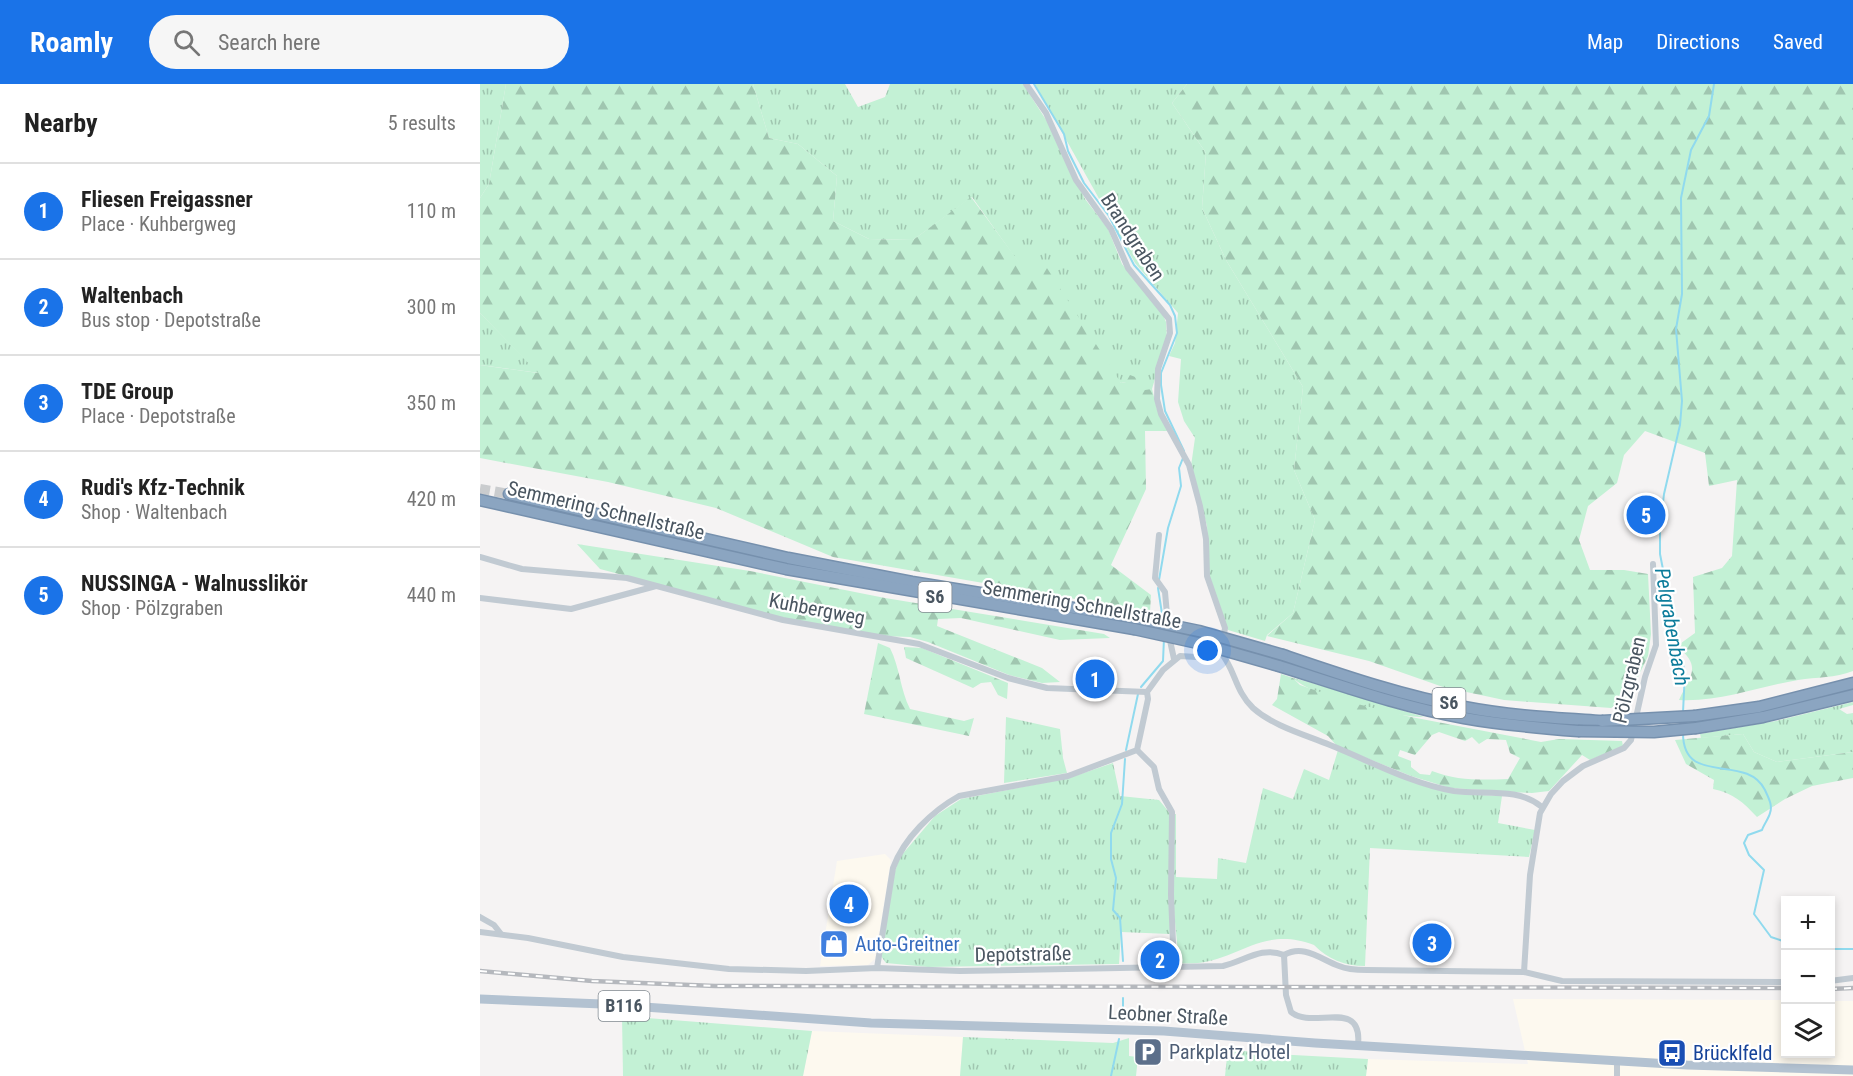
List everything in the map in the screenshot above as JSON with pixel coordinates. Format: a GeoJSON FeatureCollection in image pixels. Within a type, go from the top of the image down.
{"type":"FeatureCollection","features":[{"type":"Feature","properties":{"kind":"highway","name":"Semmering Schnellstraße"},"geometry":{"type":"LineString","coordinates":[[509,494],[788,558],[912,582],[1136,618],[1198,631],[1402,692],[1464,707],[1522,716],[1602,721],[1695,722],[1763,717],[1853,695]]}},
{"type":"Feature","properties":{"kind":"highway","name":"Semmering Schnellstraße"},"geometry":{"type":"LineString","coordinates":[[480,500],[786,569],[1134,629],[1202,644],[1399,703],[1462,718],[1521,727],[1578,731],[1654,732],[1853,683]]}},
{"type":"Feature","properties":{"kind":"main road","name":"Leobner Straße"},"geometry":{"type":"LineString","coordinates":[[480,999],[602,1004],[871,1023],[1164,1031],[1766,1072],[1853,1070]]}},
{"type":"Feature","properties":{"kind":"street","name":"Brandgraben"},"geometry":{"type":"LineString","coordinates":[[1026,84],[1050,120],[1076,180],[1111,230],[1128,268],[1169,319],[1170,333],[1158,369],[1157,399],[1161,414],[1189,465],[1200,506],[1206,539],[1207,576],[1225,628],[1221,653]]}},
{"type":"Feature","properties":{"kind":"street"},"geometry":{"type":"LineString","coordinates":[[1159,535],[1155,578],[1165,592],[1170,649],[1174,659]]}},
{"type":"Feature","properties":{"kind":"street","name":"Kuhbergweg"},"geometry":{"type":"LineString","coordinates":[[480,556],[522,569],[627,578],[783,620],[919,644],[1008,678],[1047,688],[1147,692]]}},
{"type":"Feature","properties":{"kind":"street","name":"Pölzgraben"},"geometry":{"type":"LineString","coordinates":[[1542,807],[1551,794],[1576,771],[1614,753],[1631,740],[1645,677],[1656,645],[1653,564]]}},
{"type":"Feature","properties":{"kind":"street"},"geometry":{"type":"LineString","coordinates":[[480,598],[571,609],[656,586]]}},
{"type":"Feature","properties":{"kind":"street"},"geometry":{"type":"LineString","coordinates":[[1137,750],[1148,699],[1147,692],[1174,659],[1186,656],[1212,658],[1221,653],[1244,697],[1254,709],[1272,720],[1435,786],[1477,793],[1521,795],[1532,799],[1542,807],[1530,875],[1524,972]]}},
{"type":"Feature","properties":{"kind":"street"},"geometry":{"type":"LineString","coordinates":[[1137,750],[1154,767],[1159,789],[1172,812],[1171,895],[1174,967]]}},
{"type":"Feature","properties":{"kind":"street"},"geometry":{"type":"LineString","coordinates":[[877,968],[890,884],[898,854],[914,833],[946,803],[969,792],[1068,776],[1137,750]]}},
{"type":"Feature","properties":{"kind":"street"},"geometry":{"type":"LineString","coordinates":[[480,917],[494,925],[501,934]]}},
{"type":"Feature","properties":{"kind":"street","name":"Depotstraße"},"geometry":{"type":"LineString","coordinates":[[480,932],[623,957],[729,969],[806,971],[877,968],[960,971],[1223,966],[1261,952],[1275,951],[1284,955],[1291,951],[1308,952],[1337,966],[1367,970],[1524,972],[1562,981],[1781,982]]}},
{"type":"Feature","properties":{"kind":"street"},"geometry":{"type":"LineString","coordinates":[[1284,955],[1286,995],[1291,1012],[1307,1019],[1342,1016],[1349,1020],[1359,1036],[1358,1045]]}},
{"type":"Feature","properties":{"kind":"street"},"geometry":{"type":"LineString","coordinates":[[1835,980],[1853,978]]}},
{"type":"Feature","properties":{"kind":"street"},"geometry":{"type":"LineString","coordinates":[[1617,1061],[1617,1076]]}},
{"type":"Feature","properties":{"kind":"shaded area"},"geometry":{"type":"Polygon","coordinates":[[[885,854],[891,860],[875,959],[868,965],[820,966],[837,861],[885,854]]]}},
{"type":"Feature","properties":{"kind":"shaded area"},"geometry":{"type":"Polygon","coordinates":[[[1513,999],[1781,1000],[1781,1058],[1835,1058],[1835,1001],[1853,1001],[1853,1076],[1366,1076],[1368,1059],[1528,1064],[1513,999]]]}},
{"type":"Feature","properties":{"kind":"shaded area"},"geometry":{"type":"Polygon","coordinates":[[[812,1031],[963,1037],[960,1076],[803,1076],[812,1031]]]}},
{"type":"Feature","properties":{"kind":"green space"},"geometry":{"type":"Polygon","coordinates":[[[480,84],[506,84],[489,184],[480,198],[480,84]]]}},
{"type":"Feature","properties":{"kind":"green space"},"geometry":{"type":"Polygon","coordinates":[[[506,84],[753,84],[769,138],[798,144],[837,176],[833,221],[869,239],[913,240],[971,197],[1019,262],[1045,265],[1121,383],[1126,382],[1130,375],[1138,378],[1141,387],[1145,390],[1152,389],[1157,409],[1168,431],[1145,431],[1146,489],[1111,565],[1151,595],[1150,612],[833,557],[716,508],[608,482],[480,458],[480,365],[538,373],[480,313],[480,198],[489,184],[506,84]]]}},
{"type":"Feature","properties":{"kind":"green space"},"geometry":{"type":"Polygon","coordinates":[[[753,84],[845,84],[858,107],[885,97],[890,84],[1023,84],[1048,123],[1085,199],[1108,229],[1122,264],[1161,310],[1166,322],[1167,338],[1152,389],[1146,391],[1126,382],[1121,383],[1019,263],[972,197],[913,240],[869,239],[833,221],[837,176],[798,144],[769,138],[753,84]]]}},
{"type":"Feature","properties":{"kind":"green space"},"geometry":{"type":"Polygon","coordinates":[[[1035,84],[1187,84],[1172,103],[1206,153],[1202,208],[1226,260],[1303,387],[1294,470],[1315,520],[1293,613],[1267,635],[1265,641],[1228,630],[1209,575],[1207,526],[1191,466],[1195,438],[1184,421],[1178,402],[1181,359],[1169,356],[1175,343],[1178,313],[1135,263],[1035,84]]]}},
{"type":"Feature","properties":{"kind":"green space"},"geometry":{"type":"Polygon","coordinates":[[[1187,84],[1853,84],[1853,671],[1710,699],[1679,700],[1692,671],[1690,660],[1677,646],[1695,633],[1693,577],[1722,568],[1732,556],[1737,480],[1709,486],[1705,453],[1645,431],[1624,455],[1617,483],[1588,506],[1579,540],[1590,570],[1624,570],[1648,574],[1651,634],[1648,656],[1628,698],[1611,708],[1504,700],[1443,687],[1369,661],[1267,636],[1293,613],[1315,520],[1294,470],[1303,387],[1226,260],[1202,208],[1206,153],[1172,103],[1187,84]]]}},
{"type":"Feature","properties":{"kind":"green space"},"geometry":{"type":"Polygon","coordinates":[[[480,313],[539,373],[480,365],[480,313]]]}},
{"type":"Feature","properties":{"kind":"green space"},"geometry":{"type":"Polygon","coordinates":[[[577,544],[750,571],[885,598],[1104,634],[1110,638],[1060,640],[961,618],[938,619],[937,626],[1042,668],[1060,682],[1042,683],[1009,675],[910,637],[881,636],[784,618],[600,569],[577,544]]]}},
{"type":"Feature","properties":{"kind":"green space"},"geometry":{"type":"Polygon","coordinates":[[[878,643],[890,648],[910,709],[964,721],[974,718],[969,736],[864,714],[878,643]]]}},
{"type":"Feature","properties":{"kind":"green space"},"geometry":{"type":"Polygon","coordinates":[[[904,647],[922,648],[1008,683],[1007,699],[998,695],[991,682],[981,683],[973,688],[906,658],[904,647]]]}},
{"type":"Feature","properties":{"kind":"green space"},"geometry":{"type":"Polygon","coordinates":[[[1281,674],[1293,678],[1300,685],[1349,702],[1411,717],[1541,742],[1559,739],[1622,741],[1623,746],[1590,760],[1582,755],[1549,791],[1532,793],[1450,788],[1411,776],[1337,746],[1328,736],[1272,705],[1277,699],[1281,674]],[[1439,732],[1432,735],[1415,755],[1400,750],[1398,756],[1411,761],[1411,767],[1420,774],[1430,775],[1432,771],[1451,777],[1479,780],[1508,779],[1520,758],[1510,753],[1506,740],[1487,739],[1479,744],[1472,737],[1465,741],[1439,732]]]}},
{"type":"Feature","properties":{"kind":"green space"},"geometry":{"type":"Polygon","coordinates":[[[1293,678],[1424,717],[1395,714],[1355,705],[1317,692],[1293,678]]]}},
{"type":"Feature","properties":{"kind":"green space"},"geometry":{"type":"Polygon","coordinates":[[[1853,702],[1853,705],[1839,709],[1847,714],[1853,713],[1853,752],[1777,762],[1754,752],[1743,734],[1701,738],[1700,734],[1776,721],[1853,702]]]}},
{"type":"Feature","properties":{"kind":"green space"},"geometry":{"type":"Polygon","coordinates":[[[1006,717],[1060,729],[1067,773],[1004,783],[1006,717]]]}},
{"type":"Feature","properties":{"kind":"green space"},"geometry":{"type":"Polygon","coordinates":[[[1743,734],[1754,752],[1777,762],[1853,752],[1853,778],[1812,786],[1785,799],[1757,817],[1737,799],[1713,789],[1714,780],[1686,764],[1675,740],[1743,734]]]}},
{"type":"Feature","properties":{"kind":"green space"},"geometry":{"type":"Polygon","coordinates":[[[1338,750],[1458,794],[1502,796],[1498,823],[1535,830],[1529,857],[1370,848],[1365,966],[1337,961],[1314,945],[1294,940],[1276,939],[1215,960],[1179,963],[1173,901],[1174,815],[1176,814],[1176,877],[1217,879],[1218,858],[1246,863],[1263,788],[1293,799],[1304,769],[1329,780],[1338,750]]]}},
{"type":"Feature","properties":{"kind":"green space"},"geometry":{"type":"Polygon","coordinates":[[[1113,763],[1120,796],[1159,800],[1169,812],[1170,934],[1121,932],[1119,964],[928,967],[886,963],[881,956],[895,871],[900,857],[935,816],[961,799],[1069,778],[1113,763]]]}},
{"type":"Feature","properties":{"kind":"green space"},"geometry":{"type":"Polygon","coordinates":[[[622,1016],[812,1031],[803,1076],[623,1076],[622,1016]]]}},
{"type":"Feature","properties":{"kind":"green space"},"geometry":{"type":"Polygon","coordinates":[[[963,1037],[1113,1043],[1129,1038],[1129,1056],[1138,1057],[1136,1076],[960,1076],[963,1037]]]}},
{"type":"Feature","properties":{"kind":"green space"},"geometry":{"type":"Polygon","coordinates":[[[1228,1048],[1256,1053],[1368,1059],[1366,1076],[1225,1076],[1228,1048]]]}},
{"type":"Feature","properties":{"kind":"waterway"},"geometry":{"type":"LineString","coordinates":[[1034,84],[1064,134],[1068,151],[1084,183],[1109,216],[1134,265],[1170,305],[1175,316],[1177,333],[1161,373],[1161,385],[1165,411],[1184,451]]}},
{"type":"Feature","properties":{"kind":"waterway","name":"Pelgrabenbach"},"geometry":{"type":"LineString","coordinates":[[1683,712],[1685,672],[1679,651],[1673,644],[1670,633],[1668,595],[1660,554],[1660,528],[1664,494],[1680,425],[1682,401],[1676,329],[1682,294],[1681,198],[1691,150],[1709,116],[1714,84]]}},
{"type":"Feature","properties":{"kind":"waterway"},"geometry":{"type":"LineString","coordinates":[[1159,580],[1168,528],[1181,486],[1179,468],[1183,458]]}},
{"type":"Feature","properties":{"kind":"waterway"},"geometry":{"type":"LineString","coordinates":[[1158,588],[1163,620]]}},
{"type":"Feature","properties":{"kind":"waterway"},"geometry":{"type":"LineString","coordinates":[[1141,687],[1163,661],[1164,638]]}},
{"type":"Feature","properties":{"kind":"waterway"},"geometry":{"type":"LineString","coordinates":[[1126,750],[1138,694]]}},
{"type":"Feature","properties":{"kind":"waterway","name":"Pelgrabenbach"},"geometry":{"type":"LineString","coordinates":[[1683,733],[1686,750],[1693,760],[1704,765],[1744,773],[1756,779],[1765,790],[1771,810],[1762,830],[1748,835],[1744,843],[1749,855],[1764,870],[1754,914],[1771,937],[1781,940]]}},
{"type":"Feature","properties":{"kind":"waterway"},"geometry":{"type":"LineString","coordinates":[[1123,961],[1120,918],[1113,910],[1116,878],[1111,859],[1111,833],[1122,804],[1125,759]]}},
{"type":"Feature","properties":{"kind":"waterway","name":"Pelgrabenbach"},"geometry":{"type":"LineString","coordinates":[[1835,949],[1853,949]]}},
{"type":"Feature","properties":{"kind":"waterway"},"geometry":{"type":"LineString","coordinates":[[1123,998],[1123,1021]]}},
{"type":"Feature","properties":{"kind":"waterway"},"geometry":{"type":"LineString","coordinates":[[1111,1076],[1119,1039]]}},
{"type":"Feature","properties":{"kind":"tunnel"},"geometry":{"type":"LineString","coordinates":[[480,489],[509,494]]}},
{"type":"Feature","properties":{"kind":"railway"},"geometry":{"type":"LineString","coordinates":[[480,971],[592,981],[715,986],[1781,988]]}},
{"type":"Feature","properties":{"kind":"railway"},"geometry":{"type":"LineString","coordinates":[[1835,989],[1853,988]]}},
{"type":"Feature","properties":{"kind":"place","name":"NUSSINGA - Walnusslikör"},"geometry":{"type":"Point","coordinates":[1646,515]}},
{"type":"Feature","properties":{"kind":"place","name":"Fliesen Freigassner"},"geometry":{"type":"Point","coordinates":[1095,679]}},
{"type":"Feature","properties":{"kind":"place","name":"Rudi's Kfz-Technik"},"geometry":{"type":"Point","coordinates":[849,904]}},
{"type":"Feature","properties":{"kind":"place","name":"TDE Group"},"geometry":{"type":"Point","coordinates":[1432,943]}},
{"type":"Feature","properties":{"kind":"place","name":"Auto-Greitner"},"geometry":{"type":"Point","coordinates":[834,944]}},
{"type":"Feature","properties":{"kind":"place","name":"Waltenbach"},"geometry":{"type":"Point","coordinates":[1160,960]}},
{"type":"Feature","properties":{"kind":"place","name":"Parkplatz Hotel"},"geometry":{"type":"Point","coordinates":[1148,1052]}},
{"type":"Feature","properties":{"kind":"place","name":"Brücklfeld"},"geometry":{"type":"Point","coordinates":[1672,1053]}}]}
